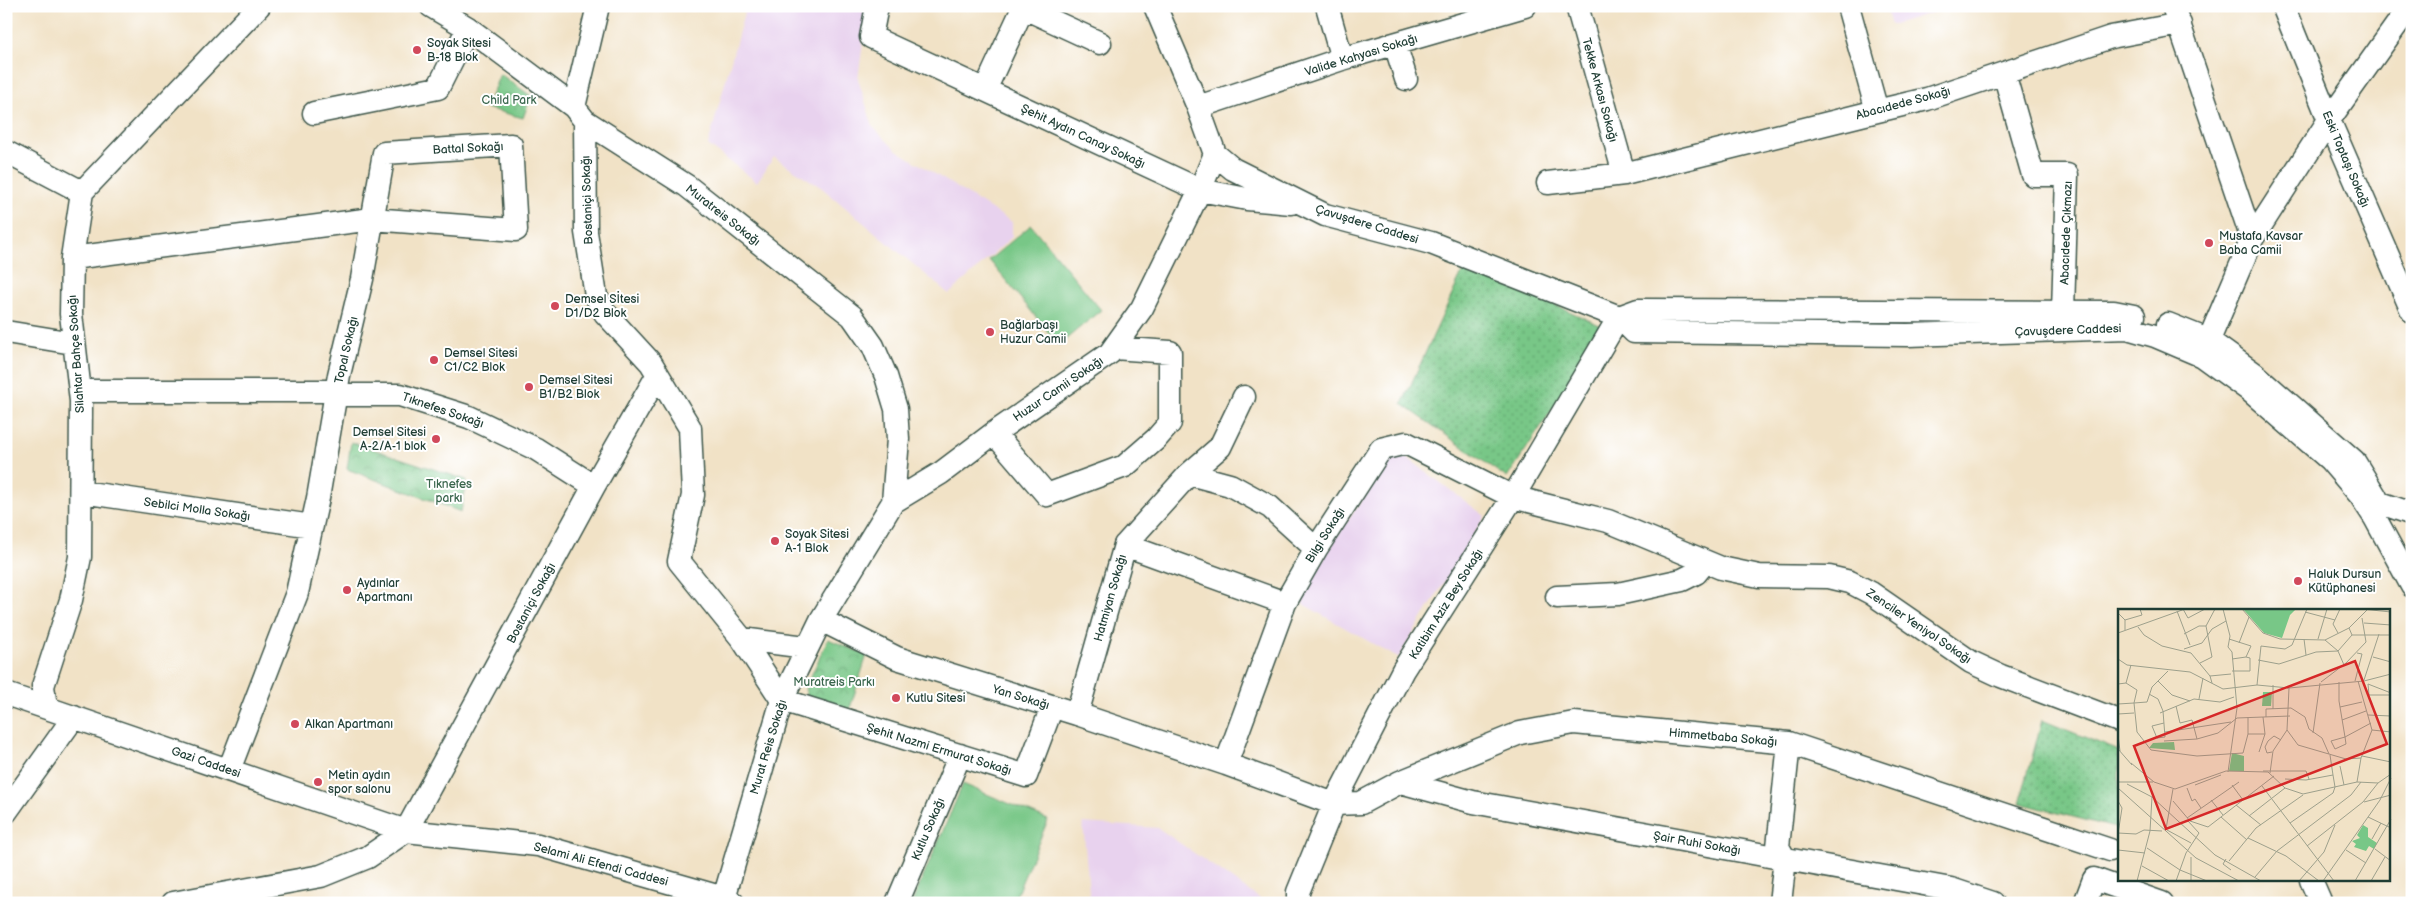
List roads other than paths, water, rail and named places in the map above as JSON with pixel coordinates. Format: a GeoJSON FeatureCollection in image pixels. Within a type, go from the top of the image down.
{"type":"FeatureCollection","features":[{"type":"Feature","properties":{"kind":"street"},"geometry":{"type":"LineString","coordinates":[[6,152],[82,192],[258,6]]}},
{"type":"Feature","properties":{"kind":"street","name":"Muratreis Sokağı"},"geometry":{"type":"LineString","coordinates":[[431,6],[468,28],[579,114],[687,186],[852,316],[873,346],[886,376],[896,409],[898,439],[894,502]]}},
{"type":"Feature","properties":{"kind":"street","name":"Bostaniçi Sokağı"},"geometry":{"type":"LineString","coordinates":[[598,6],[579,114],[586,232],[596,296],[605,313],[651,363],[657,376],[690,428],[693,495],[679,561],[742,639],[782,700]]}},
{"type":"Feature","properties":{"kind":"street","name":"Şehit Aydın Canay Sokağı"},"geometry":{"type":"LineString","coordinates":[[877,6],[871,37],[1200,190],[1247,199],[1304,204]]}},
{"type":"Feature","properties":{"kind":"street"},"geometry":{"type":"LineString","coordinates":[[1155,6],[1198,107],[1215,154]]}},
{"type":"Feature","properties":{"kind":"street"},"geometry":{"type":"LineString","coordinates":[[1327,6],[1342,59]]}},
{"type":"Feature","properties":{"kind":"street","name":"Valide Kahyası Sokağı"},"geometry":{"type":"LineString","coordinates":[[1198,107],[1342,59],[1525,6]]}},
{"type":"Feature","properties":{"kind":"street","name":"Tekke Arkası Sokağı"},"geometry":{"type":"LineString","coordinates":[[1577,6],[1624,174]]}},
{"type":"Feature","properties":{"kind":"street"},"geometry":{"type":"LineString","coordinates":[[1848,6],[1877,111]]}},
{"type":"Feature","properties":{"kind":"street","name":"Eski Toptaşı Sokağı"},"geometry":{"type":"LineString","coordinates":[[2283,6],[2329,120],[2412,311]]}},
{"type":"Feature","properties":{"kind":"street"},"geometry":{"type":"LineString","coordinates":[[2205,348],[2252,239],[2329,120],[2410,6]]}},
{"type":"Feature","properties":{"kind":"street"},"geometry":{"type":"LineString","coordinates":[[986,90],[1023,7],[1100,43]]}},
{"type":"Feature","properties":{"kind":"street"},"geometry":{"type":"LineString","coordinates":[[2177,12],[2252,239]]}},
{"type":"Feature","properties":{"kind":"street","name":"Abacıdede Sokağı"},"geometry":{"type":"LineString","coordinates":[[1548,183],[1624,174],[1927,99],[2110,37],[2177,12]]}},
{"type":"Feature","properties":{"kind":"street"},"geometry":{"type":"LineString","coordinates":[[314,113],[438,88],[468,28]]}},
{"type":"Feature","properties":{"kind":"street"},"geometry":{"type":"LineString","coordinates":[[1396,44],[1406,79]]}},
{"type":"Feature","properties":{"kind":"street","name":"Abacıdede Çıkmazı"},"geometry":{"type":"LineString","coordinates":[[2004,73],[2033,175],[2068,175],[2063,312]]}},
{"type":"Feature","properties":{"kind":"street","name":"Battal Sokağı"},"geometry":{"type":"LineString","coordinates":[[511,146],[516,230],[372,219],[384,152],[511,146]]}},
{"type":"Feature","properties":{"kind":"street","name":"Çavuşdere Caddesi"},"geometry":{"type":"LineString","coordinates":[[1215,154],[1233,169],[1325,215],[1431,243],[1619,317],[1634,332],[1889,335],[2127,328],[2205,348]]}},
{"type":"Feature","properties":{"kind":"street","name":"Huzur Camii Sokağı"},"geometry":{"type":"LineString","coordinates":[[894,502],[941,472],[1114,348],[1142,308],[1200,190],[1215,154]]}},
{"type":"Feature","properties":{"kind":"street","name":"Silahtar Bahçe Sokağı"},"geometry":{"type":"LineString","coordinates":[[46,707],[42,686],[71,600],[80,557],[82,492],[80,391],[73,343],[72,258],[82,192]]}},
{"type":"Feature","properties":{"kind":"street"},"geometry":{"type":"LineString","coordinates":[[72,258],[372,219]]}},
{"type":"Feature","properties":{"kind":"street","name":"Topal Sokağı"},"geometry":{"type":"LineString","coordinates":[[229,770],[297,593],[312,526],[336,393],[362,279],[372,219]]}},
{"type":"Feature","properties":{"kind":"street","name":"Çavuşdere Caddesi"},"geometry":{"type":"LineString","coordinates":[[1619,317],[1638,310],[2114,312],[2161,322],[2255,374],[2354,461],[2369,493],[2412,561]]}},
{"type":"Feature","properties":{"kind":"street"},"geometry":{"type":"LineString","coordinates":[[1889,335],[1891,312]]}},
{"type":"Feature","properties":{"kind":"street","name":"Katibim Aziz Bey Sokağı"},"geometry":{"type":"LineString","coordinates":[[1298,903],[1298,892],[1334,804],[1403,670],[1514,497],[1619,317]]}},
{"type":"Feature","properties":{"kind":"street"},"geometry":{"type":"LineString","coordinates":[[6,332],[73,343]]}},
{"type":"Feature","properties":{"kind":"street"},"geometry":{"type":"LineString","coordinates":[[994,433],[1047,495],[1125,466],[1156,439],[1170,423],[1170,352],[1114,348]]}},
{"type":"Feature","properties":{"kind":"street","name":"Bostaniçi Sokağı"},"geometry":{"type":"LineString","coordinates":[[406,831],[594,486],[657,376]]}},
{"type":"Feature","properties":{"kind":"street","name":"Tıknefes Sokağı"},"geometry":{"type":"LineString","coordinates":[[80,391],[400,395],[469,416],[536,448],[594,486]]}},
{"type":"Feature","properties":{"kind":"street","name":"Hatmiyan Sokağı"},"geometry":{"type":"LineString","coordinates":[[1077,714],[1125,545],[1189,474],[1220,448],[1244,397]]}},
{"type":"Feature","properties":{"kind":"street","name":"Bilgi Sokağı"},"geometry":{"type":"LineString","coordinates":[[1285,603],[1316,549],[1381,449],[1406,444],[1514,497]]}},
{"type":"Feature","properties":{"kind":"street"},"geometry":{"type":"LineString","coordinates":[[1189,474],[1230,484],[1270,506],[1316,549]]}},
{"type":"Feature","properties":{"kind":"street","name":"Sebilci Molla Sokağı"},"geometry":{"type":"LineString","coordinates":[[82,492],[312,526]]}},
{"type":"Feature","properties":{"kind":"street"},"geometry":{"type":"LineString","coordinates":[[2369,493],[2412,498]]}},
{"type":"Feature","properties":{"kind":"street"},"geometry":{"type":"LineString","coordinates":[[2369,493],[2412,514]]}},
{"type":"Feature","properties":{"kind":"street","name":"Çavuşdere Caddesi"},"geometry":{"type":"LineString","coordinates":[[2369,493],[2376,518],[2412,586]]}},
{"type":"Feature","properties":{"kind":"street","name":"Zenciler Yeniyol Sokağı"},"geometry":{"type":"LineString","coordinates":[[1514,497],[1608,521],[1705,562],[1740,573],[1759,576],[1810,575],[1850,582],[1871,593],[1971,662],[2001,676],[2118,721]]}},
{"type":"Feature","properties":{"kind":"street","name":"Murat Reis Sokağı"},"geometry":{"type":"LineString","coordinates":[[728,900],[782,700],[806,647],[821,620],[894,502]]}},
{"type":"Feature","properties":{"kind":"street"},"geometry":{"type":"LineString","coordinates":[[1125,545],[1285,603],[1226,764]]}},
{"type":"Feature","properties":{"kind":"street"},"geometry":{"type":"LineString","coordinates":[[1557,597],[1618,594],[1682,580],[1696,573],[1705,562]]}},
{"type":"Feature","properties":{"kind":"street","name":"Yan Sokağı"},"geometry":{"type":"LineString","coordinates":[[821,620],[897,658],[1077,714],[1226,764],[1334,804]]}},
{"type":"Feature","properties":{"kind":"street"},"geometry":{"type":"LineString","coordinates":[[742,639],[806,647]]}},
{"type":"Feature","properties":{"kind":"street","name":"Gazi Caddesi"},"geometry":{"type":"LineString","coordinates":[[6,694],[406,831]]}},
{"type":"Feature","properties":{"kind":"street","name":"Şehit Nazmi Ermurat Sokağı"},"geometry":{"type":"LineString","coordinates":[[782,700],[1026,776],[1052,707]]}},
{"type":"Feature","properties":{"kind":"street"},"geometry":{"type":"LineString","coordinates":[[6,812],[74,717]]}},
{"type":"Feature","properties":{"kind":"street","name":"Himmetbaba Sokağı"},"geometry":{"type":"LineString","coordinates":[[1334,804],[1360,804],[1400,782],[1520,733],[1574,723],[1789,743],[2110,850]]}},
{"type":"Feature","properties":{"kind":"street"},"geometry":{"type":"LineString","coordinates":[[1780,903],[1785,859],[1778,847],[1789,743]]}},
{"type":"Feature","properties":{"kind":"street","name":"Kutlu Sokağı"},"geometry":{"type":"LineString","coordinates":[[897,903],[960,755]]}},
{"type":"Feature","properties":{"kind":"street","name":"Şair Ruhi Sokağı"},"geometry":{"type":"LineString","coordinates":[[1400,782],[1473,802],[1951,889],[1993,903]]}},
{"type":"Feature","properties":{"kind":"street"},"geometry":{"type":"LineString","coordinates":[[173,903],[321,876],[368,857],[406,831]]}},
{"type":"Feature","properties":{"kind":"street","name":"Selami Ali Efendi Caddesi"},"geometry":{"type":"LineString","coordinates":[[406,831],[538,846],[728,900]]}},
{"type":"Feature","properties":{"kind":"street"},"geometry":{"type":"LineString","coordinates":[[2085,903],[2094,879],[2162,903]]}},
{"type":"Feature","properties":{"kind":"street"},"geometry":{"type":"LineString","coordinates":[[2312,882],[2321,903]]}},
{"type":"Feature","properties":{"kind":"place","name":"Soyak Sitesi B-18 Blok"},"geometry":{"type":"Point","coordinates":[417,50]}},
{"type":"Feature","properties":{"kind":"place","name":"Mustafa Kavsar Baba Camii"},"geometry":{"type":"Point","coordinates":[2209,243]}},
{"type":"Feature","properties":{"kind":"place","name":"Demsel Sİtesi D1/D2 Blok"},"geometry":{"type":"Point","coordinates":[555,306]}},
{"type":"Feature","properties":{"kind":"place","name":"Bağlarbaşı Huzur Camii"},"geometry":{"type":"Point","coordinates":[990,332]}},
{"type":"Feature","properties":{"kind":"place","name":"Demsel Sitesi C1/C2 Blok"},"geometry":{"type":"Point","coordinates":[434,360]}},
{"type":"Feature","properties":{"kind":"place","name":"Demsel Sitesi B1/B2 Blok"},"geometry":{"type":"Point","coordinates":[529,387]}},
{"type":"Feature","properties":{"kind":"place","name":"Demsel Sitesi A-2/A-1 blok"},"geometry":{"type":"Point","coordinates":[436,439]}},
{"type":"Feature","properties":{"kind":"place","name":"Soyak Sitesi A-1 Blok"},"geometry":{"type":"Point","coordinates":[775,541]}},
{"type":"Feature","properties":{"kind":"place","name":"Haluk Dursun Kütüphanesi"},"geometry":{"type":"Point","coordinates":[2298,581]}},
{"type":"Feature","properties":{"kind":"place","name":"Aydınlar Apartmanı"},"geometry":{"type":"Point","coordinates":[347,590]}},
{"type":"Feature","properties":{"kind":"place","name":"Kutlu Sitesi"},"geometry":{"type":"Point","coordinates":[896,698]}},
{"type":"Feature","properties":{"kind":"place","name":"Alkan Apartmanı"},"geometry":{"type":"Point","coordinates":[295,724]}},
{"type":"Feature","properties":{"kind":"place","name":"Metin aydın spor salonu"},"geometry":{"type":"Point","coordinates":[318,782]}},
{"type":"Feature","properties":{"kind":"park label","name":"Child Park"},"geometry":{"type":"Point","coordinates":[509,100]}},
{"type":"Feature","properties":{"kind":"park label","name":"Tıknefes parkı"},"geometry":{"type":"Point","coordinates":[449,491]}},
{"type":"Feature","properties":{"kind":"park label","name":"Muratreis Parkı"},"geometry":{"type":"Point","coordinates":[834,682]}}]}
